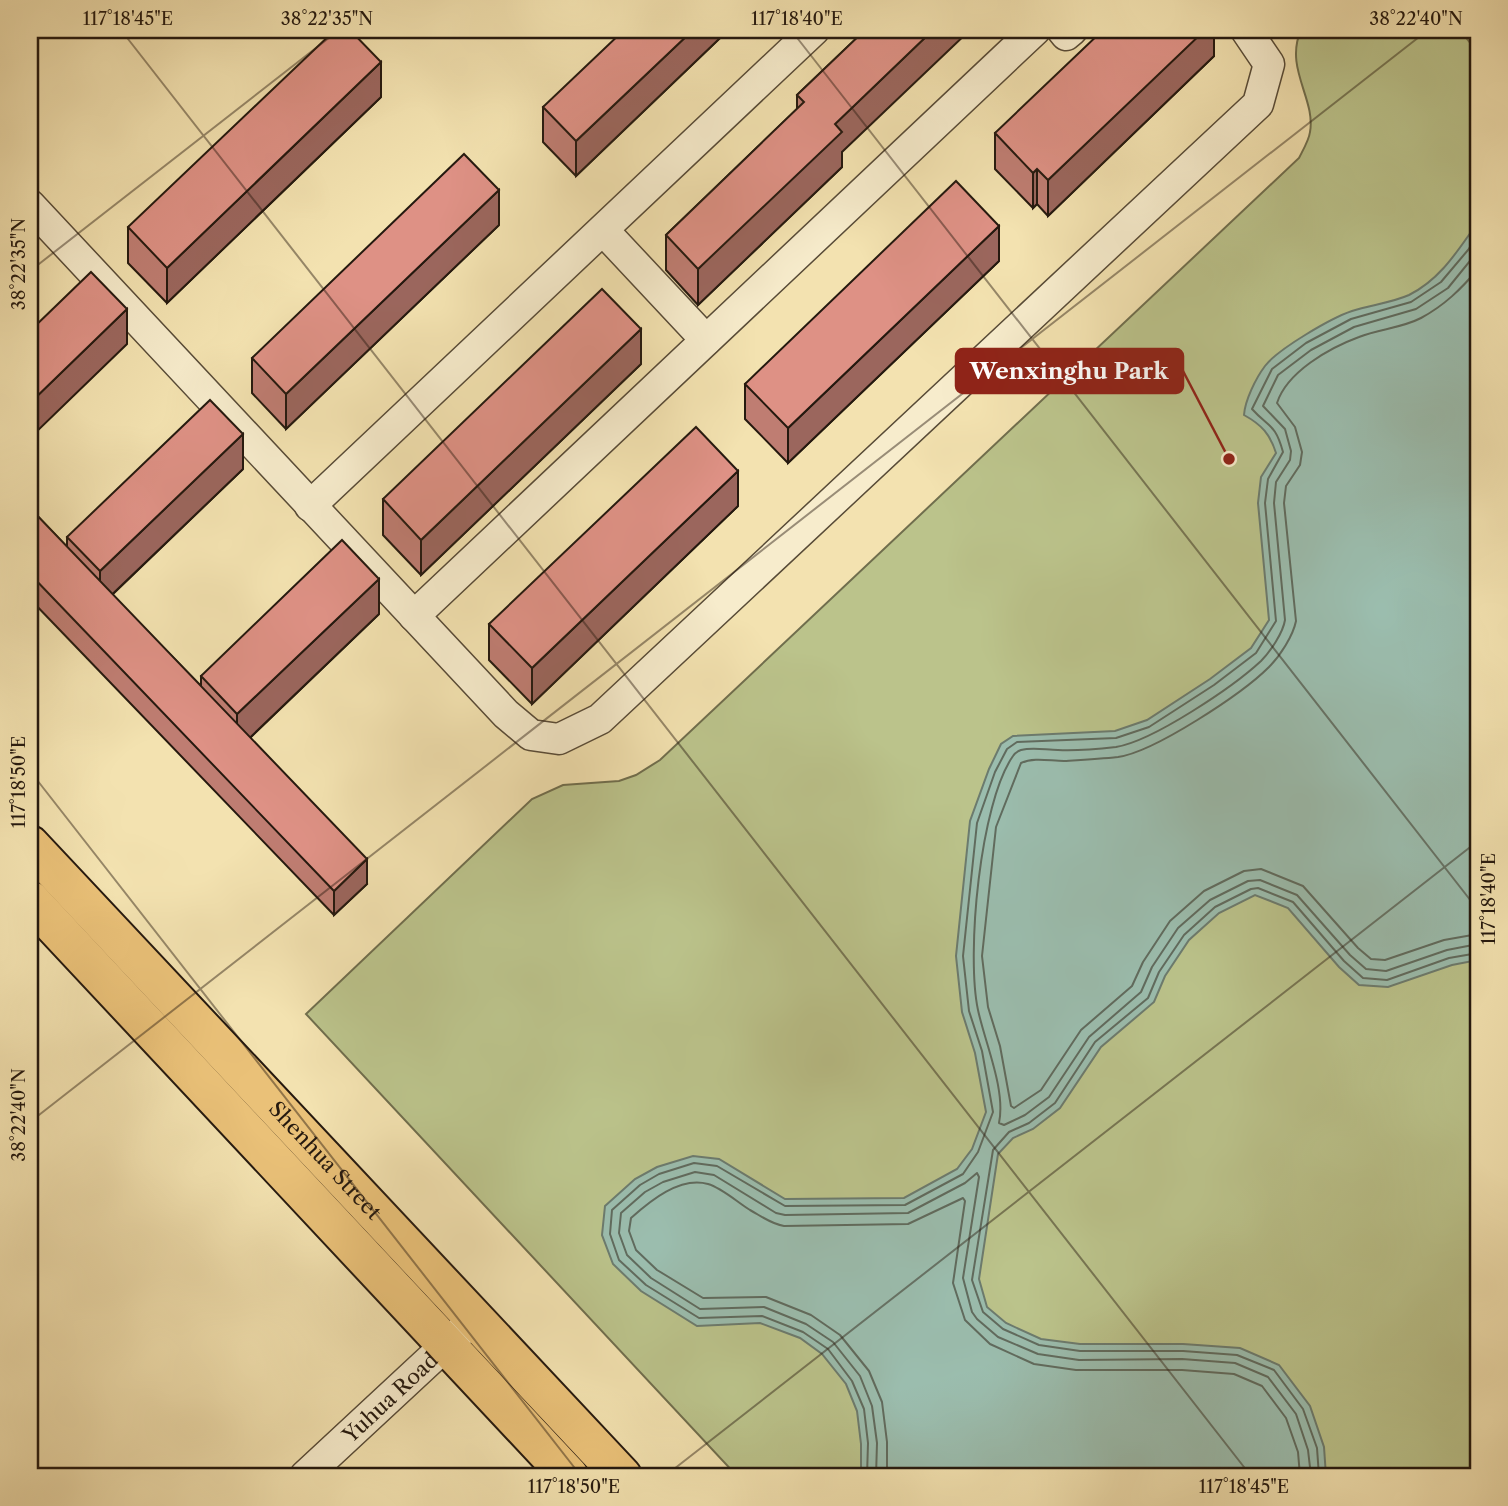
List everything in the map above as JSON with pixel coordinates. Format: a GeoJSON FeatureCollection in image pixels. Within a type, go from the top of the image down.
{"type":"FeatureCollection","features":[{"type":"Feature","properties":{"kind":"main road","name":"Shenhua Street"},"geometry":{"type":"LineString","coordinates":[[30,845],[459,1332],[569,1476]]}},
{"type":"Feature","properties":{"kind":"main road","name":"Shenhua Street"},"geometry":{"type":"LineString","coordinates":[[30,900],[459,1332],[622,1476]]}},
{"type":"Feature","properties":{"kind":"street"},"geometry":{"type":"LineString","coordinates":[[310,506],[814,30]]}},
{"type":"Feature","properties":{"kind":"street"},"geometry":{"type":"LineString","coordinates":[[414,616],[1035,30]]}},
{"type":"Feature","properties":{"kind":"street"},"geometry":{"type":"LineString","coordinates":[[1062,30],[1066,35],[1072,30]]}},
{"type":"Feature","properties":{"kind":"street"},"geometry":{"type":"LineString","coordinates":[[30,205],[506,714],[531,735],[559,740],[600,719],[1258,104],[1269,64],[1246,30]]}},
{"type":"Feature","properties":{"kind":"street"},"geometry":{"type":"LineString","coordinates":[[603,230],[706,340]]}},
{"type":"Feature","properties":{"kind":"street","name":"Yuhua Road"},"geometry":{"type":"LineString","coordinates":[[305,1476],[459,1332]]}},
{"type":"Feature","properties":{"kind":"green space"},"geometry":{"type":"Polygon","coordinates":[[[1301,30],[1478,30],[1478,1476],[737,1476],[306,1014],[532,799],[563,785],[619,781],[636,775],[660,760],[1299,158],[1306,145],[1311,120],[1296,57],[1301,30]]]}},
{"type":"Feature","properties":{"kind":"water"},"geometry":{"type":"Polygon","coordinates":[[[1478,222],[1478,960],[1452,965],[1388,987],[1359,985],[1339,967],[1288,908],[1255,895],[1219,913],[1189,940],[1165,976],[1154,1002],[1101,1047],[1060,1108],[1033,1129],[1013,1138],[998,1154],[979,1279],[987,1307],[1006,1323],[1041,1339],[1080,1344],[1183,1344],[1240,1348],[1279,1365],[1310,1406],[1324,1447],[1326,1476],[861,1476],[857,1411],[846,1384],[822,1354],[800,1338],[760,1323],[697,1326],[641,1291],[613,1264],[602,1235],[605,1206],[635,1179],[657,1167],[693,1156],[719,1159],[785,1199],[904,1198],[957,1169],[972,1149],[986,1112],[975,1053],[962,1012],[956,956],[970,821],[1001,744],[1013,736],[1115,731],[1147,720],[1210,679],[1251,648],[1269,620],[1258,503],[1261,477],[1276,453],[1264,431],[1244,415],[1255,383],[1272,359],[1319,327],[1352,311],[1402,298],[1430,281],[1448,263],[1478,222]]]}},
{"type":"Feature","properties":{"kind":"building"},"geometry":{"type":"Polygon","coordinates":[[[335,30],[350,30],[381,62],[167,268],[128,227],[335,30]]]}},
{"type":"Feature","properties":{"kind":"building"},"geometry":{"type":"Polygon","coordinates":[[[624,30],[693,30],[576,141],[543,107],[624,30]]]}},
{"type":"Feature","properties":{"kind":"building"},"geometry":{"type":"Polygon","coordinates":[[[865,30],[933,30],[835,124],[842,132],[698,269],[666,235],[804,102],[797,95],[865,30]]]}},
{"type":"Feature","properties":{"kind":"building"},"geometry":{"type":"Polygon","coordinates":[[[1103,30],[1205,30],[1048,180],[1037,169],[1033,173],[995,133],[1103,30]]]}},
{"type":"Feature","properties":{"kind":"building"},"geometry":{"type":"Polygon","coordinates":[[[464,154],[499,190],[286,394],[252,358],[464,154]]]}},
{"type":"Feature","properties":{"kind":"building"},"geometry":{"type":"Polygon","coordinates":[[[956,181],[999,226],[788,428],[745,384],[956,181]]]}},
{"type":"Feature","properties":{"kind":"building"},"geometry":{"type":"Polygon","coordinates":[[[91,272],[127,309],[30,403],[30,331],[91,272]]]}},
{"type":"Feature","properties":{"kind":"building"},"geometry":{"type":"Polygon","coordinates":[[[602,289],[641,329],[421,540],[383,499],[602,289]]]}},
{"type":"Feature","properties":{"kind":"building"},"geometry":{"type":"Polygon","coordinates":[[[210,400],[243,434],[100,571],[67,537],[210,400]]]}},
{"type":"Feature","properties":{"kind":"building"},"geometry":{"type":"Polygon","coordinates":[[[696,427],[738,471],[532,668],[489,624],[696,427]]]}},
{"type":"Feature","properties":{"kind":"building"},"geometry":{"type":"Polygon","coordinates":[[[30,508],[367,859],[334,891],[30,574],[30,508]]]}},
{"type":"Feature","properties":{"kind":"building"},"geometry":{"type":"Polygon","coordinates":[[[342,540],[379,579],[237,714],[201,676],[342,540]]]}},
{"type":"Feature","properties":{"kind":"place","name":"Wenxinghu Park"},"geometry":{"type":"Point","coordinates":[1229,459]}}]}
